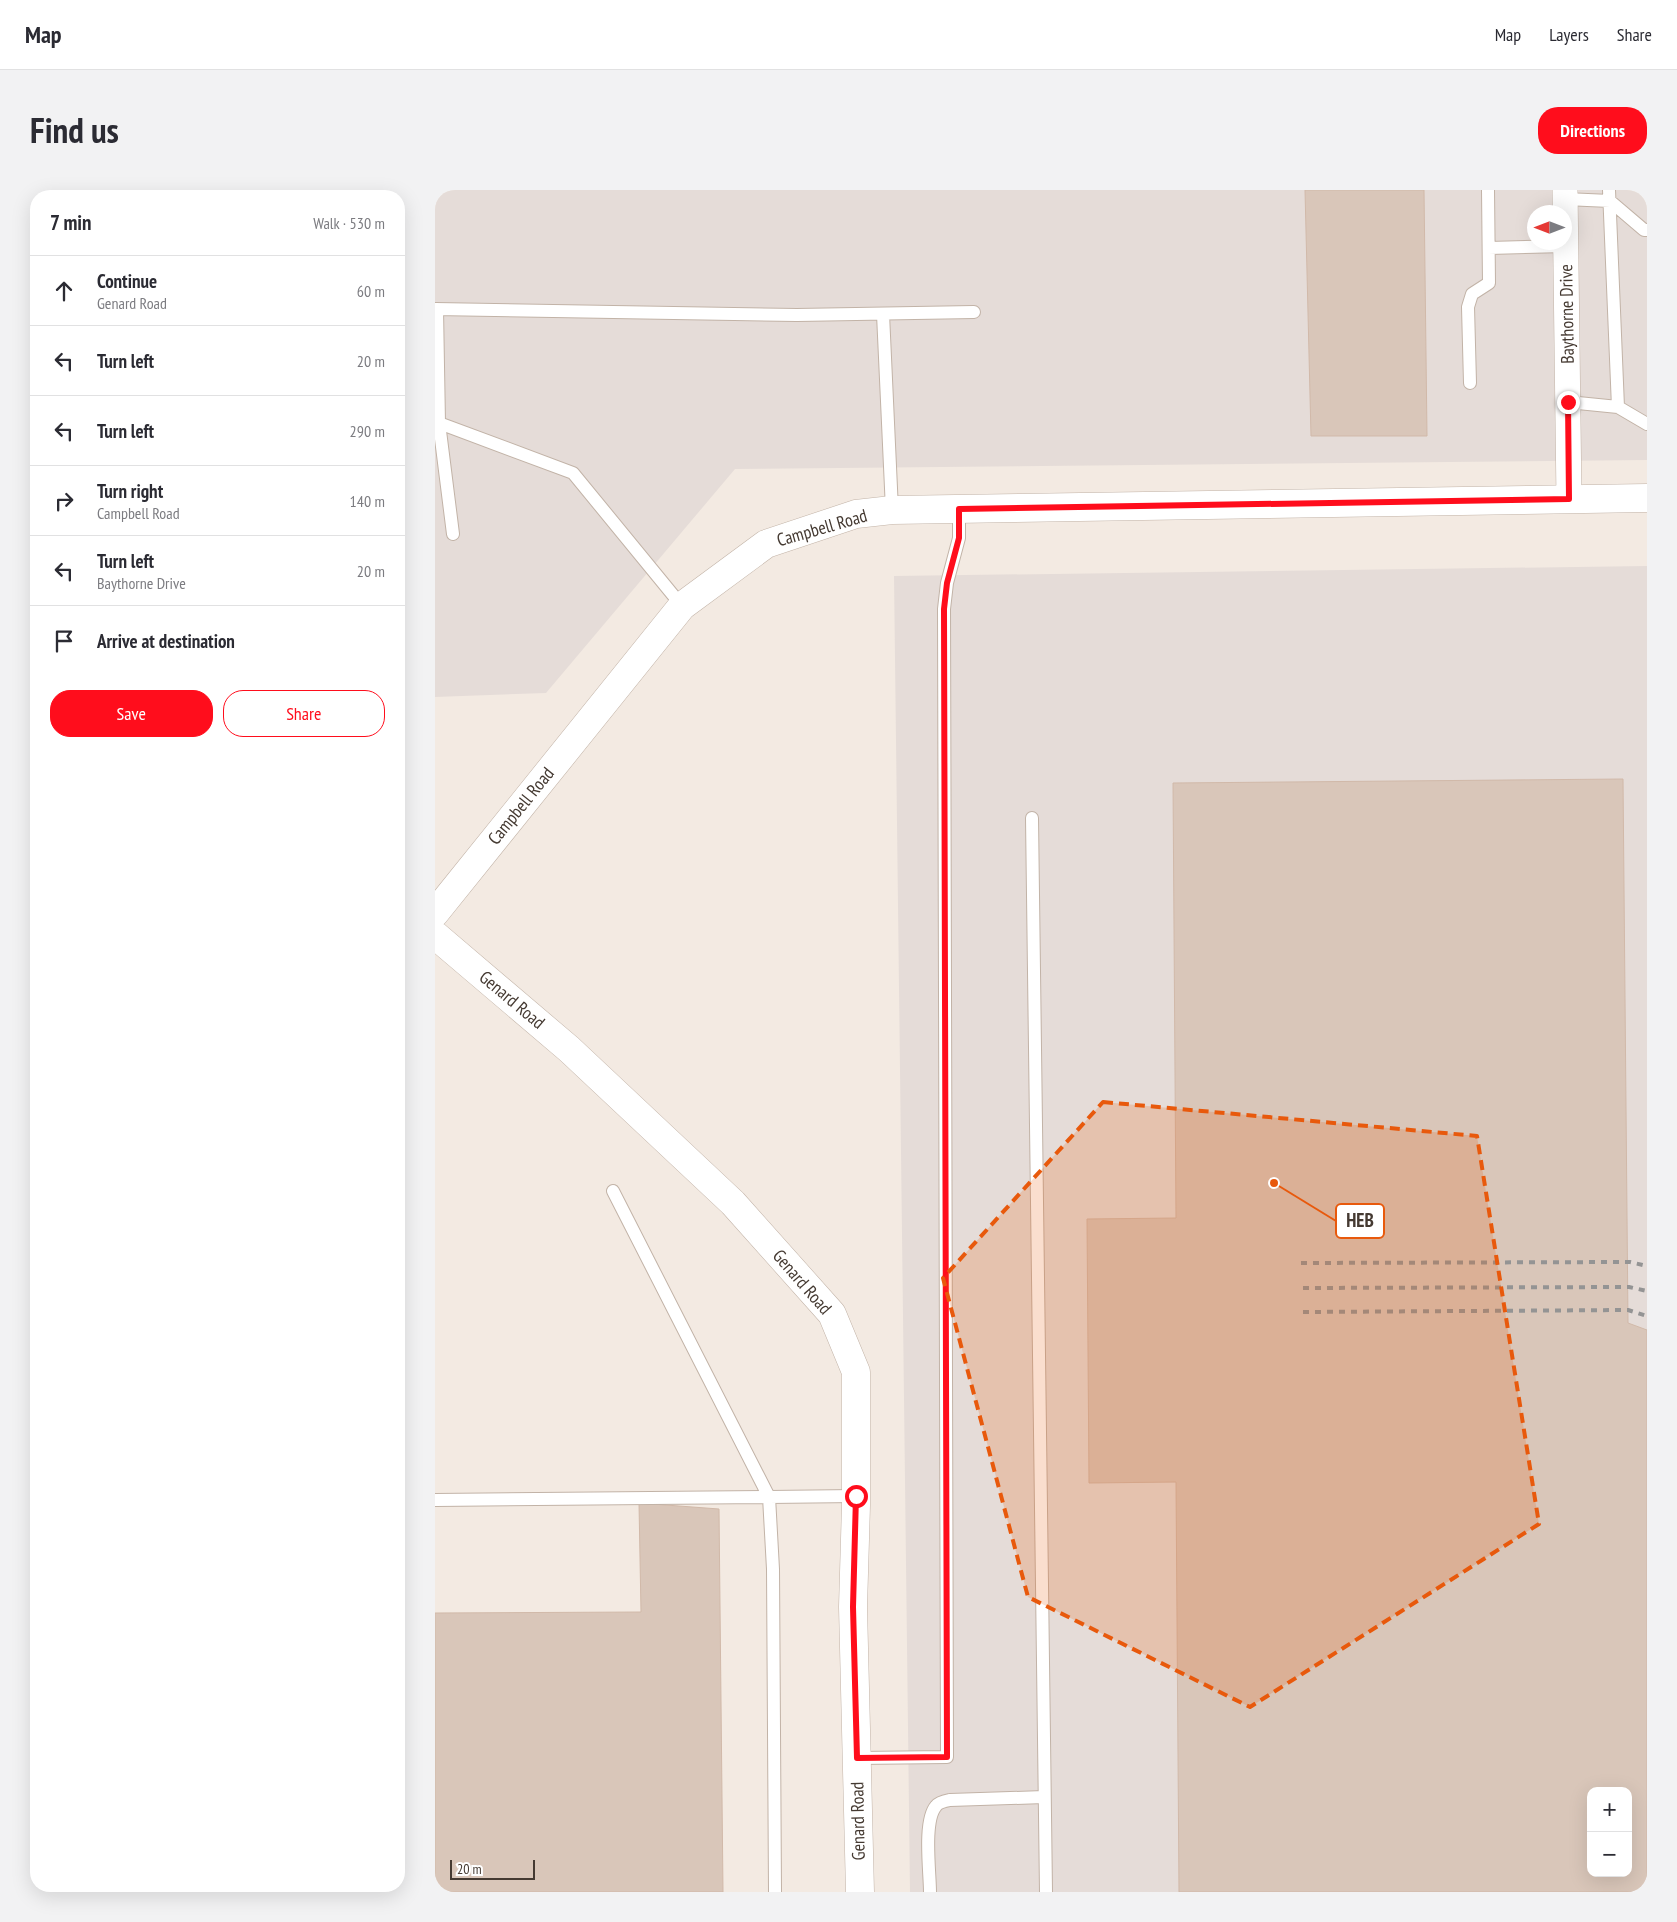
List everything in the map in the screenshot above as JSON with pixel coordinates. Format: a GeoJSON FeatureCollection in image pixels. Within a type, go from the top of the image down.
{"type":"FeatureCollection","features":[{"type":"Feature","properties":{"kind":"street","name":"Baythorne Drive"},"geometry":{"type":"LineString","coordinates":[[1566,250],[1569,499]]}},
{"type":"Feature","properties":{"kind":"street","name":"Campbell Road"},"geometry":{"type":"LineString","coordinates":[[435,913],[682,606],[766,544],[856,514],[892,510],[1647,498]]}},
{"type":"Feature","properties":{"kind":"street","name":"Genard Road"},"geometry":{"type":"LineString","coordinates":[[435,935],[569,1049],[733,1203],[832,1314],[856,1372],[856,1496],[853,1607],[860,1892]]}},
{"type":"Feature","properties":{"kind":"lane"},"geometry":{"type":"LineString","coordinates":[[1470,383],[1468,306],[1472,294],[1489,284],[1488,190]]}},
{"type":"Feature","properties":{"kind":"lane"},"geometry":{"type":"LineString","coordinates":[[1565,195],[1609,196],[1644,230],[1647,230]]}},
{"type":"Feature","properties":{"kind":"lane"},"geometry":{"type":"LineString","coordinates":[[1609,196],[1618,407]]}},
{"type":"Feature","properties":{"kind":"lane"},"geometry":{"type":"LineString","coordinates":[[1489,248],[1527,247]]}},
{"type":"Feature","properties":{"kind":"lane"},"geometry":{"type":"LineString","coordinates":[[453,534],[439,423],[436,309],[797,315],[974,312]]}},
{"type":"Feature","properties":{"kind":"lane"},"geometry":{"type":"LineString","coordinates":[[883,314],[892,510]]}},
{"type":"Feature","properties":{"kind":"lane"},"geometry":{"type":"LineString","coordinates":[[1568,402],[1618,407],[1647,424]]}},
{"type":"Feature","properties":{"kind":"lane"},"geometry":{"type":"LineString","coordinates":[[439,423],[573,473],[682,606]]}},
{"type":"Feature","properties":{"kind":"lane"},"geometry":{"type":"LineString","coordinates":[[857,1758],[947,1757],[944,609],[947,583],[959,538],[959,509]]}},
{"type":"Feature","properties":{"kind":"lane"},"geometry":{"type":"LineString","coordinates":[[1033,818],[1046,1892]]}},
{"type":"Feature","properties":{"kind":"lane"},"geometry":{"type":"LineString","coordinates":[[613,1191],[769,1497],[773,1569],[775,1892]]}},
{"type":"Feature","properties":{"kind":"lane"},"geometry":{"type":"LineString","coordinates":[[435,1500],[856,1496]]}},
{"type":"Feature","properties":{"kind":"lane"},"geometry":{"type":"LineString","coordinates":[[930,1892],[929,1832],[931,1813],[937,1804],[950,1800],[1044,1797]]}},
{"type":"Feature","properties":{"kind":"highlighted area"},"geometry":{"type":"Polygon","coordinates":[[[1103,1102],[1477,1136],[1539,1524],[1250,1707],[1028,1597],[943,1278],[1103,1102]]]}},
{"type":"Feature","properties":{"kind":"shaded area"},"geometry":{"type":"Polygon","coordinates":[[[435,190],[1647,190],[1647,460],[735,469],[546,693],[435,697],[435,190]]]}},
{"type":"Feature","properties":{"kind":"shaded area"},"geometry":{"type":"Polygon","coordinates":[[[1647,566],[1647,1892],[910,1892],[894,576],[1647,566]]]}},
{"type":"Feature","properties":{"kind":"building"},"geometry":{"type":"Polygon","coordinates":[[[1305,190],[1424,190],[1427,436],[1311,436],[1305,190]]]}},
{"type":"Feature","properties":{"kind":"building"},"geometry":{"type":"Polygon","coordinates":[[[1623,779],[1628,1323],[1647,1330],[1647,1892],[1179,1892],[1176,1482],[1089,1483],[1087,1219],[1176,1218],[1173,783],[1623,779]]]}},
{"type":"Feature","properties":{"kind":"building"},"geometry":{"type":"Polygon","coordinates":[[[639,1503],[719,1509],[723,1892],[435,1892],[435,1613],[641,1612],[639,1503]]]}},
{"type":"Feature","properties":{"kind":"railway"},"geometry":{"type":"LineString","coordinates":[[1301,1263],[1630,1262],[1647,1266]]}},
{"type":"Feature","properties":{"kind":"railway"},"geometry":{"type":"LineString","coordinates":[[1303,1288],[1629,1287],[1647,1291]]}},
{"type":"Feature","properties":{"kind":"railway"},"geometry":{"type":"LineString","coordinates":[[1303,1312],[1628,1310],[1647,1316]]}},
{"type":"Feature","properties":{"kind":"place","name":"HEB"},"geometry":{"type":"Point","coordinates":[1274,1183]}},
{"type":"Feature","properties":{"kind":"route"},"geometry":{"type":"LineString","coordinates":[[856,1496],[853,1607],[857,1758],[947,1757],[944,609],[947,583],[959,538],[959,509],[1569,499],[1568,402]]}}]}
